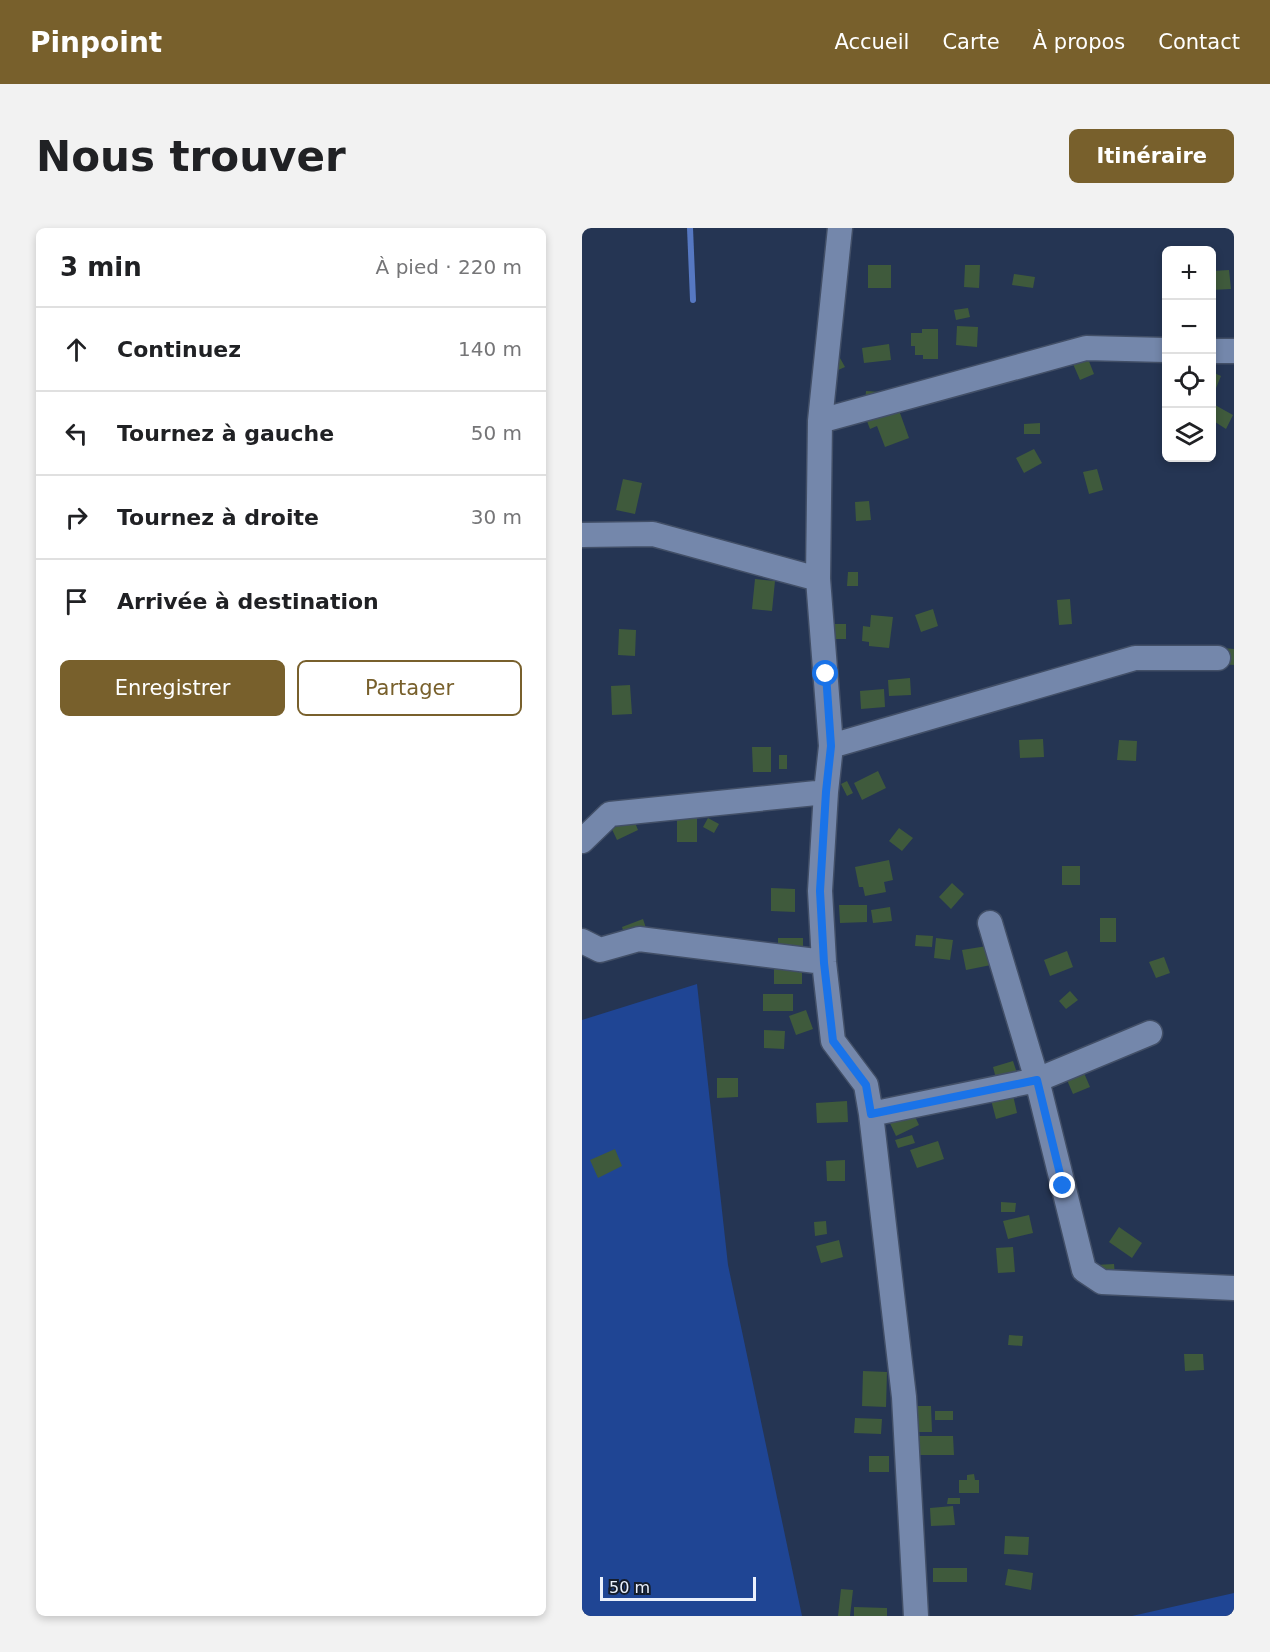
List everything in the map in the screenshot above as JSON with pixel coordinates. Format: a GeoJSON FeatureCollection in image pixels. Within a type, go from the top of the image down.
{"type":"FeatureCollection","features":[{"type":"Feature","properties":{"kind":"street"},"geometry":{"type":"LineString","coordinates":[[840,228],[820,421],[818,579],[831,746],[820,891],[824,963],[833,1041],[866,1085],[871,1114],[904,1398],[916,1616]]}},
{"type":"Feature","properties":{"kind":"street"},"geometry":{"type":"LineString","coordinates":[[820,421],[1086,348],[1162,350]]}},
{"type":"Feature","properties":{"kind":"street"},"geometry":{"type":"LineString","coordinates":[[1216,351],[1234,351]]}},
{"type":"Feature","properties":{"kind":"street"},"geometry":{"type":"LineString","coordinates":[[582,535],[653,534],[818,579]]}},
{"type":"Feature","properties":{"kind":"street"},"geometry":{"type":"LineString","coordinates":[[831,746],[1135,658],[1218,658]]}},
{"type":"Feature","properties":{"kind":"street"},"geometry":{"type":"LineString","coordinates":[[582,841],[610,814],[826,792]]}},
{"type":"Feature","properties":{"kind":"street"},"geometry":{"type":"LineString","coordinates":[[990,923],[1037,1080],[1084,1270],[1102,1282],[1234,1288]]}},
{"type":"Feature","properties":{"kind":"street"},"geometry":{"type":"LineString","coordinates":[[582,941],[600,950],[639,939],[824,963]]}},
{"type":"Feature","properties":{"kind":"street"},"geometry":{"type":"LineString","coordinates":[[871,1114],[1037,1080],[1150,1033]]}},
{"type":"Feature","properties":{"kind":"shaded area"},"geometry":{"type":"Polygon","coordinates":[[[697,984],[728,1265],[802,1616],[582,1616],[582,1020],[697,984]]]}},
{"type":"Feature","properties":{"kind":"shaded area"},"geometry":{"type":"Polygon","coordinates":[[[1234,1593],[1234,1616],[1132,1616],[1234,1593]]]}},
{"type":"Feature","properties":{"kind":"building"},"geometry":{"type":"Polygon","coordinates":[[[868,265],[891,265],[891,288],[868,288],[868,265]]]}},
{"type":"Feature","properties":{"kind":"building"},"geometry":{"type":"Polygon","coordinates":[[[965,265],[980,265],[979,288],[964,287],[965,265]]]}},
{"type":"Feature","properties":{"kind":"building"},"geometry":{"type":"Polygon","coordinates":[[[1229,270],[1231,289],[1216,290],[1216,271],[1229,270]]]}},
{"type":"Feature","properties":{"kind":"building"},"geometry":{"type":"Polygon","coordinates":[[[1014,274],[1035,277],[1033,288],[1012,285],[1014,274]]]}},
{"type":"Feature","properties":{"kind":"building"},"geometry":{"type":"Polygon","coordinates":[[[968,308],[970,317],[956,320],[954,310],[968,308]]]}},
{"type":"Feature","properties":{"kind":"building"},"geometry":{"type":"Polygon","coordinates":[[[957,326],[978,327],[977,347],[956,345],[957,326]]]}},
{"type":"Feature","properties":{"kind":"building"},"geometry":{"type":"Polygon","coordinates":[[[922,329],[938,329],[938,359],[923,359],[923,355],[915,355],[915,346],[911,346],[911,333],[922,333],[922,329]]]}},
{"type":"Feature","properties":{"kind":"building"},"geometry":{"type":"Polygon","coordinates":[[[889,344],[891,360],[864,363],[862,348],[889,344]]]}},
{"type":"Feature","properties":{"kind":"building"},"geometry":{"type":"Polygon","coordinates":[[[1085,351],[1094,374],[1080,380],[1070,357],[1085,351]]]}},
{"type":"Feature","properties":{"kind":"building"},"geometry":{"type":"Polygon","coordinates":[[[840,358],[845,367],[836,371],[832,362],[840,358]]]}},
{"type":"Feature","properties":{"kind":"building"},"geometry":{"type":"Polygon","coordinates":[[[1216,374],[1221,376],[1216,388],[1216,374]]]}},
{"type":"Feature","properties":{"kind":"building"},"geometry":{"type":"Polygon","coordinates":[[[866,391],[881,392],[881,404],[865,403],[866,391]]]}},
{"type":"Feature","properties":{"kind":"building"},"geometry":{"type":"Polygon","coordinates":[[[896,402],[909,438],[885,447],[877,426],[870,429],[865,416],[896,402]]]}},
{"type":"Feature","properties":{"kind":"building"},"geometry":{"type":"Polygon","coordinates":[[[1216,406],[1233,415],[1226,429],[1216,423],[1216,406]]]}},
{"type":"Feature","properties":{"kind":"building"},"geometry":{"type":"Polygon","coordinates":[[[1040,423],[1040,434],[1024,434],[1024,424],[1040,423]]]}},
{"type":"Feature","properties":{"kind":"building"},"geometry":{"type":"Polygon","coordinates":[[[1034,449],[1042,463],[1024,473],[1016,458],[1034,449]]]}},
{"type":"Feature","properties":{"kind":"building"},"geometry":{"type":"Polygon","coordinates":[[[1097,469],[1103,490],[1089,494],[1083,472],[1097,469]]]}},
{"type":"Feature","properties":{"kind":"building"},"geometry":{"type":"Polygon","coordinates":[[[623,479],[642,483],[635,514],[616,510],[623,479]]]}},
{"type":"Feature","properties":{"kind":"building"},"geometry":{"type":"Polygon","coordinates":[[[869,501],[871,520],[856,521],[855,502],[869,501]]]}},
{"type":"Feature","properties":{"kind":"building"},"geometry":{"type":"Polygon","coordinates":[[[848,572],[858,572],[858,586],[847,586],[848,572]]]}},
{"type":"Feature","properties":{"kind":"building"},"geometry":{"type":"Polygon","coordinates":[[[755,579],[775,581],[772,611],[752,609],[755,579]]]}},
{"type":"Feature","properties":{"kind":"building"},"geometry":{"type":"Polygon","coordinates":[[[1070,599],[1072,624],[1059,625],[1057,600],[1070,599]]]}},
{"type":"Feature","properties":{"kind":"building"},"geometry":{"type":"Polygon","coordinates":[[[933,609],[938,626],[921,632],[915,615],[933,609]]]}},
{"type":"Feature","properties":{"kind":"building"},"geometry":{"type":"Polygon","coordinates":[[[871,615],[893,617],[889,648],[869,646],[869,642],[862,641],[863,626],[870,627],[871,615]]]}},
{"type":"Feature","properties":{"kind":"building"},"geometry":{"type":"Polygon","coordinates":[[[834,624],[846,624],[846,639],[833,639],[834,624]]]}},
{"type":"Feature","properties":{"kind":"building"},"geometry":{"type":"Polygon","coordinates":[[[619,629],[636,630],[635,656],[618,655],[619,629]]]}},
{"type":"Feature","properties":{"kind":"building"},"geometry":{"type":"Polygon","coordinates":[[[1223,648],[1234,649],[1234,665],[1221,664],[1223,648]]]}},
{"type":"Feature","properties":{"kind":"building"},"geometry":{"type":"Polygon","coordinates":[[[910,678],[911,695],[889,696],[888,680],[910,678]]]}},
{"type":"Feature","properties":{"kind":"building"},"geometry":{"type":"Polygon","coordinates":[[[630,685],[632,714],[612,715],[611,686],[630,685]]]}},
{"type":"Feature","properties":{"kind":"building"},"geometry":{"type":"Polygon","coordinates":[[[884,689],[885,707],[861,709],[860,691],[884,689]]]}},
{"type":"Feature","properties":{"kind":"building"},"geometry":{"type":"Polygon","coordinates":[[[1043,739],[1044,757],[1020,758],[1019,740],[1043,739]]]}},
{"type":"Feature","properties":{"kind":"building"},"geometry":{"type":"Polygon","coordinates":[[[1119,740],[1137,741],[1136,761],[1117,760],[1119,740]]]}},
{"type":"Feature","properties":{"kind":"building"},"geometry":{"type":"Polygon","coordinates":[[[752,747],[771,747],[771,772],[753,772],[752,747]]]}},
{"type":"Feature","properties":{"kind":"building"},"geometry":{"type":"Polygon","coordinates":[[[779,755],[787,755],[787,769],[779,769],[779,755]]]}},
{"type":"Feature","properties":{"kind":"building"},"geometry":{"type":"Polygon","coordinates":[[[878,771],[886,788],[862,800],[854,783],[878,771]]]}},
{"type":"Feature","properties":{"kind":"building"},"geometry":{"type":"Polygon","coordinates":[[[847,781],[853,793],[847,796],[841,784],[847,781]]]}},
{"type":"Feature","properties":{"kind":"building"},"geometry":{"type":"Polygon","coordinates":[[[677,810],[697,810],[697,842],[677,842],[677,810]]]}},
{"type":"Feature","properties":{"kind":"building"},"geometry":{"type":"Polygon","coordinates":[[[631,813],[638,830],[617,840],[609,823],[631,813]]]}},
{"type":"Feature","properties":{"kind":"building"},"geometry":{"type":"Polygon","coordinates":[[[708,818],[719,824],[714,833],[703,827],[708,818]]]}},
{"type":"Feature","properties":{"kind":"building"},"geometry":{"type":"Polygon","coordinates":[[[899,828],[913,838],[902,851],[889,841],[899,828]]]}},
{"type":"Feature","properties":{"kind":"building"},"geometry":{"type":"Polygon","coordinates":[[[889,860],[893,880],[884,882],[886,892],[865,896],[863,887],[859,887],[855,867],[889,860]]]}},
{"type":"Feature","properties":{"kind":"building"},"geometry":{"type":"Polygon","coordinates":[[[1062,866],[1080,866],[1080,885],[1062,885],[1062,866]]]}},
{"type":"Feature","properties":{"kind":"building"},"geometry":{"type":"Polygon","coordinates":[[[952,883],[964,894],[951,909],[939,897],[952,883]]]}},
{"type":"Feature","properties":{"kind":"building"},"geometry":{"type":"Polygon","coordinates":[[[771,888],[795,889],[795,912],[771,911],[771,888]]]}},
{"type":"Feature","properties":{"kind":"building"},"geometry":{"type":"Polygon","coordinates":[[[839,905],[867,905],[867,922],[840,923],[839,905]]]}},
{"type":"Feature","properties":{"kind":"building"},"geometry":{"type":"Polygon","coordinates":[[[890,907],[892,921],[873,923],[871,910],[890,907]]]}},
{"type":"Feature","properties":{"kind":"building"},"geometry":{"type":"Polygon","coordinates":[[[1100,918],[1116,918],[1116,942],[1100,942],[1100,918]]]}},
{"type":"Feature","properties":{"kind":"building"},"geometry":{"type":"Polygon","coordinates":[[[643,919],[647,931],[626,939],[622,927],[643,919]]]}},
{"type":"Feature","properties":{"kind":"building"},"geometry":{"type":"Polygon","coordinates":[[[916,935],[933,936],[932,947],[915,946],[916,935]]]}},
{"type":"Feature","properties":{"kind":"building"},"geometry":{"type":"Polygon","coordinates":[[[778,938],[803,938],[803,955],[778,955],[778,938]]]}},
{"type":"Feature","properties":{"kind":"building"},"geometry":{"type":"Polygon","coordinates":[[[936,938],[953,940],[950,960],[934,958],[936,938]]]}},
{"type":"Feature","properties":{"kind":"building"},"geometry":{"type":"Polygon","coordinates":[[[987,946],[991,965],[966,970],[962,950],[987,946]]]}},
{"type":"Feature","properties":{"kind":"building"},"geometry":{"type":"Polygon","coordinates":[[[1067,951],[1073,967],[1050,976],[1044,960],[1067,951]]]}},
{"type":"Feature","properties":{"kind":"building"},"geometry":{"type":"Polygon","coordinates":[[[1164,957],[1170,973],[1156,978],[1149,962],[1164,957]]]}},
{"type":"Feature","properties":{"kind":"building"},"geometry":{"type":"Polygon","coordinates":[[[802,968],[802,984],[774,984],[774,969],[802,968]]]}},
{"type":"Feature","properties":{"kind":"building"},"geometry":{"type":"Polygon","coordinates":[[[1070,991],[1078,1000],[1066,1009],[1059,1001],[1070,991]]]}},
{"type":"Feature","properties":{"kind":"building"},"geometry":{"type":"Polygon","coordinates":[[[763,994],[793,994],[793,1011],[763,1011],[763,994]]]}},
{"type":"Feature","properties":{"kind":"building"},"geometry":{"type":"Polygon","coordinates":[[[806,1010],[813,1029],[796,1035],[789,1016],[806,1010]]]}},
{"type":"Feature","properties":{"kind":"building"},"geometry":{"type":"Polygon","coordinates":[[[764,1030],[785,1031],[784,1049],[764,1048],[764,1030]]]}},
{"type":"Feature","properties":{"kind":"building"},"geometry":{"type":"Polygon","coordinates":[[[1013,1061],[1019,1079],[998,1086],[993,1067],[1013,1061]]]}},
{"type":"Feature","properties":{"kind":"building"},"geometry":{"type":"Polygon","coordinates":[[[1081,1066],[1090,1087],[1073,1094],[1064,1073],[1081,1066]]]}},
{"type":"Feature","properties":{"kind":"building"},"geometry":{"type":"Polygon","coordinates":[[[717,1078],[738,1078],[738,1097],[717,1098],[717,1078]]]}},
{"type":"Feature","properties":{"kind":"building"},"geometry":{"type":"Polygon","coordinates":[[[1013,1095],[1017,1113],[996,1119],[991,1100],[1013,1095]]]}},
{"type":"Feature","properties":{"kind":"building"},"geometry":{"type":"Polygon","coordinates":[[[847,1101],[848,1122],[817,1123],[816,1103],[847,1101]]]}},
{"type":"Feature","properties":{"kind":"building"},"geometry":{"type":"Polygon","coordinates":[[[910,1106],[919,1125],[896,1136],[887,1117],[910,1106]]]}},
{"type":"Feature","properties":{"kind":"building"},"geometry":{"type":"Polygon","coordinates":[[[912,1135],[915,1143],[898,1148],[895,1140],[912,1135]]]}},
{"type":"Feature","properties":{"kind":"building"},"geometry":{"type":"Polygon","coordinates":[[[938,1141],[944,1159],[917,1168],[910,1150],[938,1141]]]}},
{"type":"Feature","properties":{"kind":"building"},"geometry":{"type":"Polygon","coordinates":[[[615,1149],[622,1166],[598,1178],[590,1160],[615,1149]]]}},
{"type":"Feature","properties":{"kind":"building"},"geometry":{"type":"Polygon","coordinates":[[[845,1160],[845,1181],[827,1181],[826,1161],[845,1160]]]}},
{"type":"Feature","properties":{"kind":"building"},"geometry":{"type":"Polygon","coordinates":[[[1001,1202],[1016,1203],[1015,1212],[1001,1212],[1001,1202]]]}},
{"type":"Feature","properties":{"kind":"building"},"geometry":{"type":"Polygon","coordinates":[[[1029,1215],[1033,1233],[1008,1239],[1003,1221],[1029,1215]]]}},
{"type":"Feature","properties":{"kind":"building"},"geometry":{"type":"Polygon","coordinates":[[[826,1221],[827,1234],[815,1236],[814,1222],[826,1221]]]}},
{"type":"Feature","properties":{"kind":"building"},"geometry":{"type":"Polygon","coordinates":[[[1119,1227],[1142,1243],[1132,1258],[1109,1242],[1119,1227]]]}},
{"type":"Feature","properties":{"kind":"building"},"geometry":{"type":"Polygon","coordinates":[[[839,1240],[843,1257],[821,1263],[816,1246],[839,1240]]]}},
{"type":"Feature","properties":{"kind":"building"},"geometry":{"type":"Polygon","coordinates":[[[1013,1247],[1015,1272],[998,1273],[996,1248],[1013,1247]]]}},
{"type":"Feature","properties":{"kind":"building"},"geometry":{"type":"Polygon","coordinates":[[[1114,1264],[1115,1275],[1095,1265],[1114,1264]]]}},
{"type":"Feature","properties":{"kind":"building"},"geometry":{"type":"Polygon","coordinates":[[[1009,1335],[1023,1336],[1022,1346],[1008,1345],[1009,1335]]]}},
{"type":"Feature","properties":{"kind":"building"},"geometry":{"type":"Polygon","coordinates":[[[1184,1354],[1203,1354],[1204,1370],[1185,1371],[1184,1354]]]}},
{"type":"Feature","properties":{"kind":"building"},"geometry":{"type":"Polygon","coordinates":[[[863,1371],[887,1372],[886,1407],[862,1406],[863,1371]]]}},
{"type":"Feature","properties":{"kind":"building"},"geometry":{"type":"Polygon","coordinates":[[[918,1406],[931,1406],[932,1432],[918,1432],[918,1406]]]}},
{"type":"Feature","properties":{"kind":"building"},"geometry":{"type":"Polygon","coordinates":[[[935,1411],[953,1411],[953,1420],[935,1420],[935,1411]]]}},
{"type":"Feature","properties":{"kind":"building"},"geometry":{"type":"Polygon","coordinates":[[[855,1418],[882,1419],[881,1434],[854,1433],[855,1418]]]}},
{"type":"Feature","properties":{"kind":"building"},"geometry":{"type":"Polygon","coordinates":[[[919,1436],[953,1436],[954,1455],[920,1455],[919,1436]]]}},
{"type":"Feature","properties":{"kind":"building"},"geometry":{"type":"Polygon","coordinates":[[[869,1456],[889,1456],[889,1472],[869,1472],[869,1456]]]}},
{"type":"Feature","properties":{"kind":"building"},"geometry":{"type":"Polygon","coordinates":[[[974,1474],[975,1480],[979,1480],[979,1493],[959,1493],[959,1480],[967,1480],[967,1475],[974,1474]]]}},
{"type":"Feature","properties":{"kind":"building"},"geometry":{"type":"Polygon","coordinates":[[[948,1498],[960,1498],[960,1504],[947,1504],[948,1498]]]}},
{"type":"Feature","properties":{"kind":"building"},"geometry":{"type":"Polygon","coordinates":[[[953,1506],[955,1525],[931,1526],[930,1508],[953,1506]]]}},
{"type":"Feature","properties":{"kind":"building"},"geometry":{"type":"Polygon","coordinates":[[[1005,1536],[1029,1537],[1028,1555],[1004,1554],[1005,1536]]]}},
{"type":"Feature","properties":{"kind":"building"},"geometry":{"type":"Polygon","coordinates":[[[933,1568],[967,1568],[967,1582],[933,1582],[933,1568]]]}},
{"type":"Feature","properties":{"kind":"building"},"geometry":{"type":"Polygon","coordinates":[[[1008,1569],[1033,1573],[1031,1590],[1005,1585],[1008,1569]]]}},
{"type":"Feature","properties":{"kind":"building"},"geometry":{"type":"Polygon","coordinates":[[[841,1589],[853,1590],[850,1616],[838,1616],[841,1589]]]}},
{"type":"Feature","properties":{"kind":"building"},"geometry":{"type":"Polygon","coordinates":[[[854,1607],[887,1608],[887,1616],[854,1616],[854,1607]]]}},
{"type":"Feature","properties":{"kind":"waterway"},"geometry":{"type":"LineString","coordinates":[[690,228],[693,300]]}},
{"type":"Feature","properties":{"kind":"route"},"geometry":{"type":"LineString","coordinates":[[826,674],[831,746],[820,891],[824,963],[833,1041],[866,1085],[871,1114],[1037,1080],[1063,1186]]}}]}
